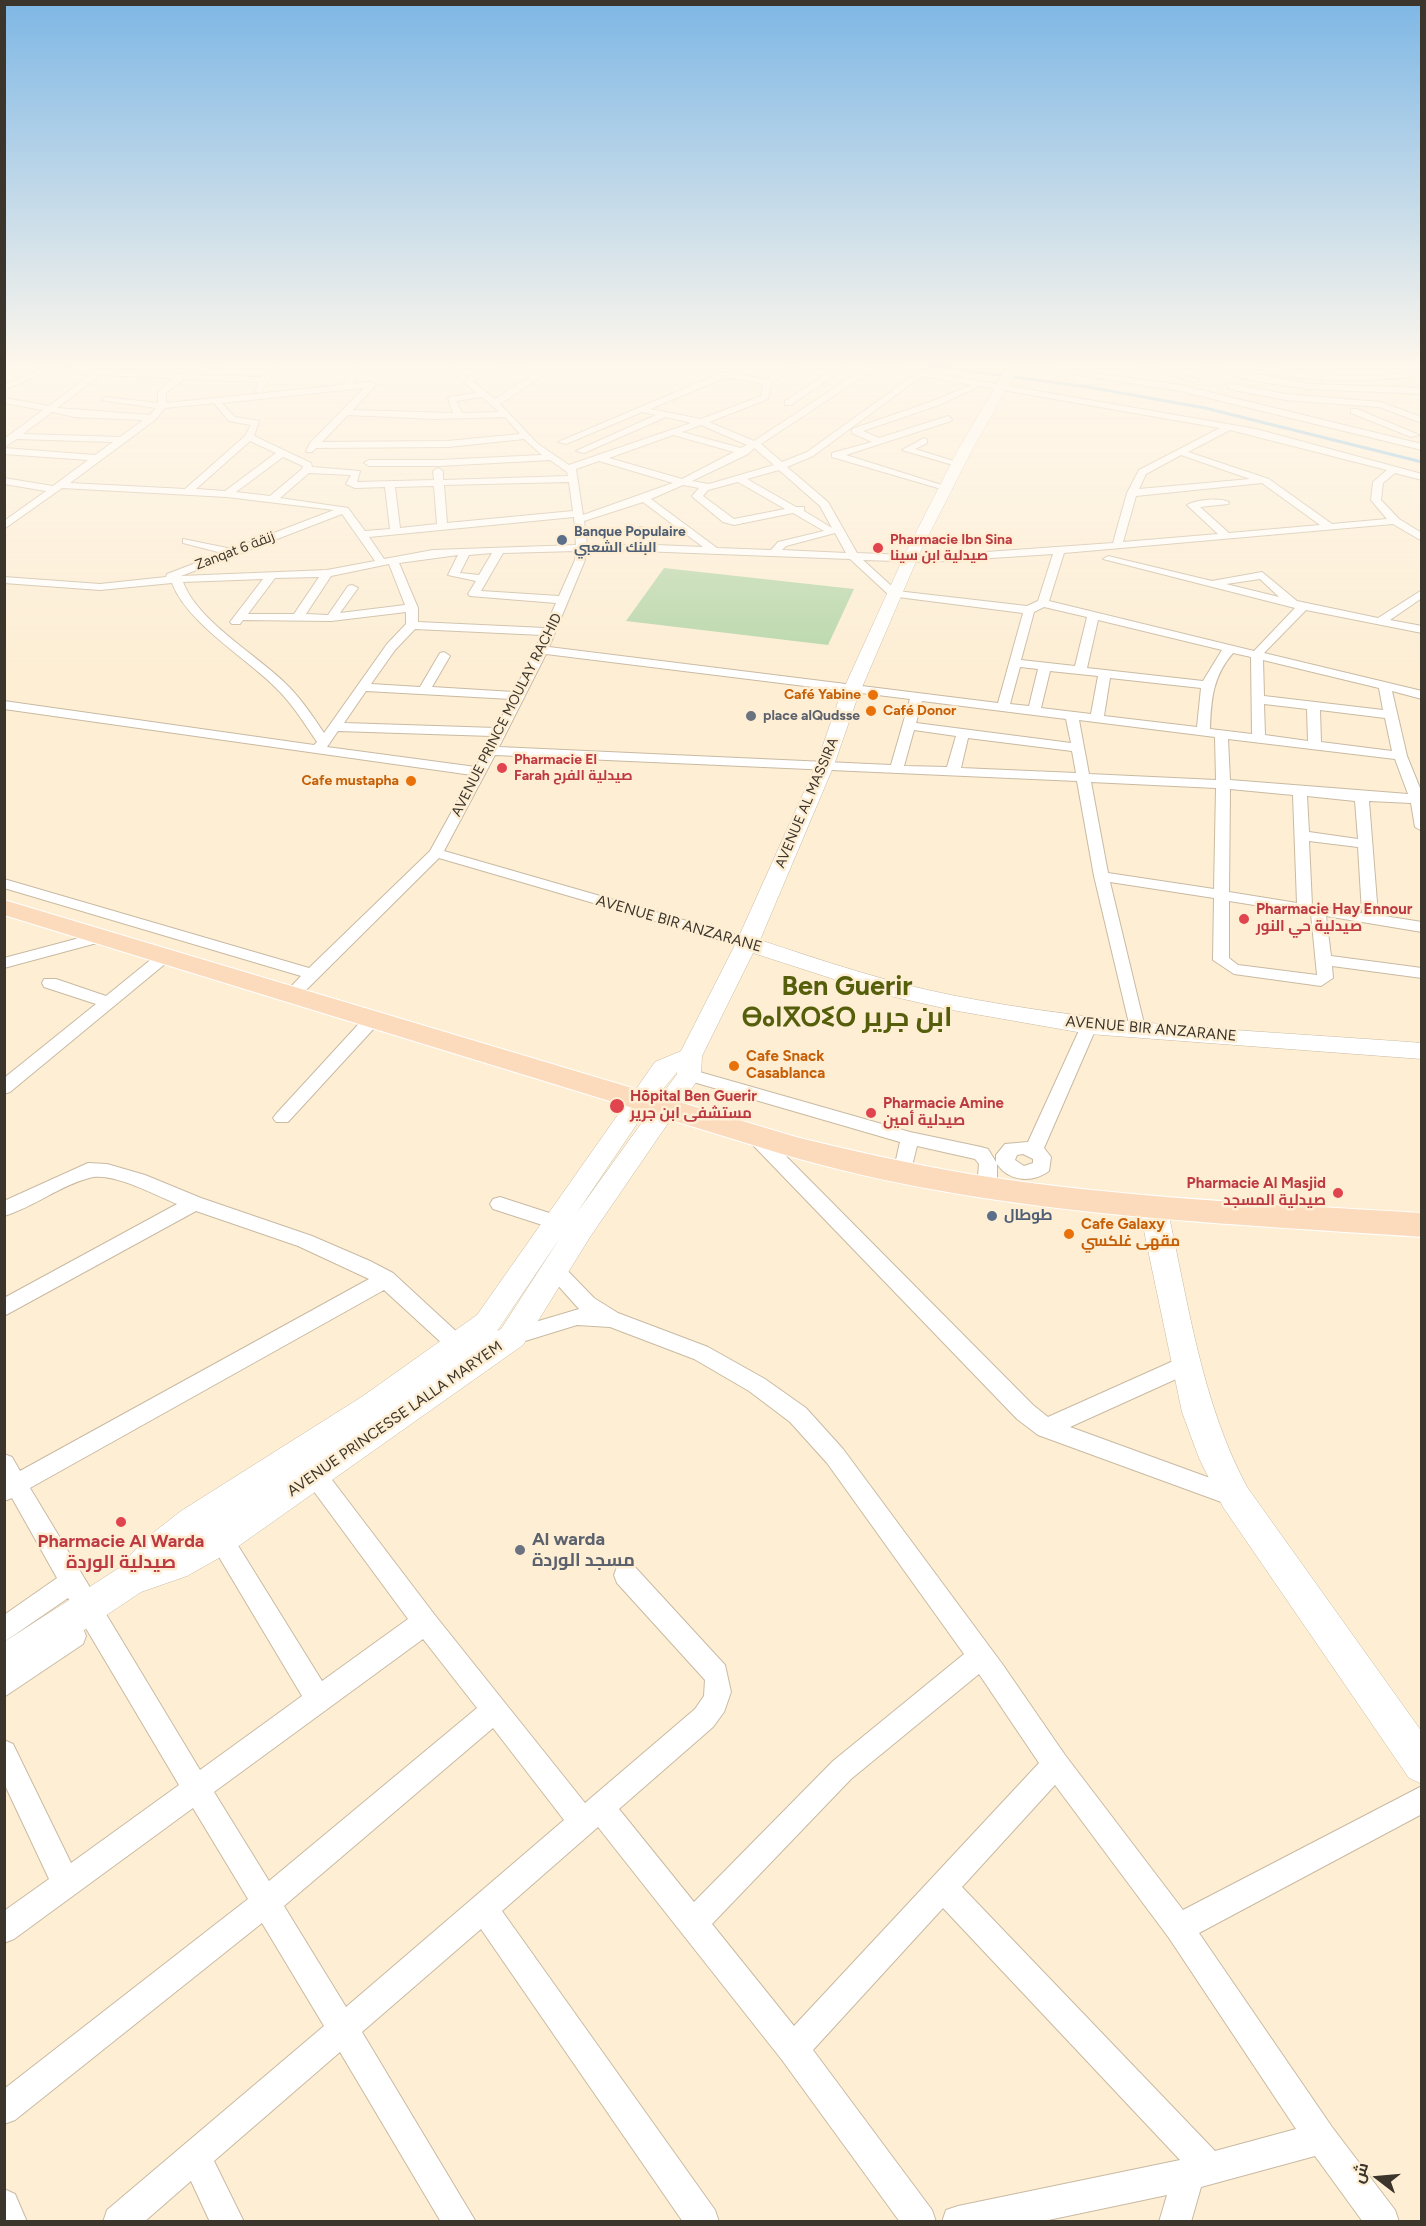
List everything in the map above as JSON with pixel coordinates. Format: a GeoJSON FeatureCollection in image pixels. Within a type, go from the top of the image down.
{"type":"FeatureCollection","features":[{"type":"Feature","properties":{"kind":"main road"},"geometry":{"type":"LineString","coordinates":[[4,908],[165,956],[302,983],[372,1020],[653,1103],[756,1137],[902,1173],[1006,1184],[1154,1207],[1422,1225]]}},
{"type":"Feature","properties":{"kind":"street"},"geometry":{"type":"LineString","coordinates":[[4,526],[80,469]]}},
{"type":"Feature","properties":{"kind":"street"},"geometry":{"type":"LineString","coordinates":[[188,491],[213,469]]}},
{"type":"Feature","properties":{"kind":"street"},"geometry":{"type":"LineString","coordinates":[[227,494],[261,469]]}},
{"type":"Feature","properties":{"kind":"street"},"geometry":{"type":"LineString","coordinates":[[439,469],[442,527]]}},
{"type":"Feature","properties":{"kind":"street"},"geometry":{"type":"LineString","coordinates":[[567,469],[572,473]]}},
{"type":"Feature","properties":{"kind":"street"},"geometry":{"type":"LineString","coordinates":[[273,499],[307,470],[357,473],[351,483],[355,485],[572,473],[580,469]]}},
{"type":"Feature","properties":{"kind":"street"},"geometry":{"type":"LineString","coordinates":[[637,469],[705,487],[771,469]]}},
{"type":"Feature","properties":{"kind":"street"},"geometry":{"type":"LineString","coordinates":[[365,534],[577,517],[613,511],[685,483],[712,469]]}},
{"type":"Feature","properties":{"kind":"street"},"geometry":{"type":"LineString","coordinates":[[784,469],[824,504],[854,557],[894,594],[1029,610],[1043,603],[1422,695]]}},
{"type":"Feature","properties":{"kind":"street"},"geometry":{"type":"LineString","coordinates":[[881,469],[945,489]]}},
{"type":"Feature","properties":{"kind":"street","name":"AVENUE AL MASSIRA"},"geometry":{"type":"LineString","coordinates":[[653,1103],[690,1066],[825,765],[854,687],[909,560],[955,469]]}},
{"type":"Feature","properties":{"kind":"street"},"geometry":{"type":"LineString","coordinates":[[1117,546],[1132,493],[1142,472],[1148,469]]}},
{"type":"Feature","properties":{"kind":"street"},"geometry":{"type":"LineString","coordinates":[[1230,469],[1266,481],[1330,527]]}},
{"type":"Feature","properties":{"kind":"street"},"geometry":{"type":"LineString","coordinates":[[1422,477],[1394,469],[1378,482],[1375,492],[1376,500],[1395,521],[1422,538]]}},
{"type":"Feature","properties":{"kind":"street","name":"AVENUE PRINCE MOULAY RACHID"},"geometry":{"type":"LineString","coordinates":[[302,983],[435,854],[491,752],[542,650],[564,600],[582,548],[572,473]]}},
{"type":"Feature","properties":{"kind":"street"},"geometry":{"type":"LineString","coordinates":[[739,478],[829,530],[830,533],[782,544],[774,554]]}},
{"type":"Feature","properties":{"kind":"street"},"geometry":{"type":"LineString","coordinates":[[4,481],[58,487],[227,494],[344,510],[387,561],[412,608],[412,625],[391,647],[337,727],[320,746]]}},
{"type":"Feature","properties":{"kind":"street"},"geometry":{"type":"LineString","coordinates":[[1132,493],[1266,481]]}},
{"type":"Feature","properties":{"kind":"street"},"geometry":{"type":"LineString","coordinates":[[390,484],[395,531]]}},
{"type":"Feature","properties":{"kind":"street"},"geometry":{"type":"LineString","coordinates":[[705,487],[697,496],[728,520],[734,522],[824,504]]}},
{"type":"Feature","properties":{"kind":"street"},"geometry":{"type":"LineString","coordinates":[[645,499],[715,551]]}},
{"type":"Feature","properties":{"kind":"street"},"geometry":{"type":"LineString","coordinates":[[1224,502],[1192,505],[1227,536]]}},
{"type":"Feature","properties":{"kind":"street","name":"Zanqat 6 زنقة"},"geometry":{"type":"LineString","coordinates":[[161,580],[344,510]]}},
{"type":"Feature","properties":{"kind":"street"},"geometry":{"type":"LineString","coordinates":[[4,580],[100,587],[176,579],[327,573],[387,561],[465,551],[582,548],[715,551],[909,560],[1059,551],[1395,521]]}},
{"type":"Feature","properties":{"kind":"street"},"geometry":{"type":"LineString","coordinates":[[640,530],[653,549]]}},
{"type":"Feature","properties":{"kind":"street"},"geometry":{"type":"LineString","coordinates":[[187,541],[232,552]]}},
{"type":"Feature","properties":{"kind":"street"},"geometry":{"type":"LineString","coordinates":[[500,550],[474,594],[564,600]]}},
{"type":"Feature","properties":{"kind":"street"},"geometry":{"type":"LineString","coordinates":[[465,551],[453,575],[482,579]]}},
{"type":"Feature","properties":{"kind":"street"},"geometry":{"type":"LineString","coordinates":[[1043,603],[1059,551]]}},
{"type":"Feature","properties":{"kind":"street"},"geometry":{"type":"LineString","coordinates":[[1108,558],[1298,605],[1383,620],[1422,630]]}},
{"type":"Feature","properties":{"kind":"street"},"geometry":{"type":"LineString","coordinates":[[297,619],[327,573]]}},
{"type":"Feature","properties":{"kind":"street"},"geometry":{"type":"LineString","coordinates":[[223,633],[241,617],[272,576]]}},
{"type":"Feature","properties":{"kind":"street"},"geometry":{"type":"LineString","coordinates":[[1211,584],[1262,576],[1298,605]]}},
{"type":"Feature","properties":{"kind":"street"},"geometry":{"type":"LineString","coordinates":[[176,579],[176,586],[194,609],[281,685],[301,708],[320,746]]}},
{"type":"Feature","properties":{"kind":"street"},"geometry":{"type":"LineString","coordinates":[[331,618],[352,588]]}},
{"type":"Feature","properties":{"kind":"street"},"geometry":{"type":"LineString","coordinates":[[1383,620],[1422,593]]}},
{"type":"Feature","properties":{"kind":"street"},"geometry":{"type":"LineString","coordinates":[[1260,738],[1257,654],[1298,605]]}},
{"type":"Feature","properties":{"kind":"street"},"geometry":{"type":"LineString","coordinates":[[241,617],[331,618],[412,608]]}},
{"type":"Feature","properties":{"kind":"street"},"geometry":{"type":"LineString","coordinates":[[1003,706],[1029,610]]}},
{"type":"Feature","properties":{"kind":"street"},"geometry":{"type":"LineString","coordinates":[[1080,670],[1093,615]]}},
{"type":"Feature","properties":{"kind":"street"},"geometry":{"type":"LineString","coordinates":[[412,625],[550,632]]}},
{"type":"Feature","properties":{"kind":"street"},"geometry":{"type":"LineString","coordinates":[[1203,731],[1206,685],[1211,670],[1230,648]]}},
{"type":"Feature","properties":{"kind":"street"},"geometry":{"type":"LineString","coordinates":[[542,650],[1400,756]]}},
{"type":"Feature","properties":{"kind":"street"},"geometry":{"type":"LineString","coordinates":[[424,690],[444,656]]}},
{"type":"Feature","properties":{"kind":"street"},"geometry":{"type":"LineString","coordinates":[[1016,663],[1206,685]]}},
{"type":"Feature","properties":{"kind":"street"},"geometry":{"type":"LineString","coordinates":[[1034,710],[1045,667]]}},
{"type":"Feature","properties":{"kind":"street"},"geometry":{"type":"LineString","coordinates":[[1097,718],[1105,673]]}},
{"type":"Feature","properties":{"kind":"street"},"geometry":{"type":"LineString","coordinates":[[1384,686],[1400,756],[1419,799],[1422,827]]}},
{"type":"Feature","properties":{"kind":"street"},"geometry":{"type":"LineString","coordinates":[[364,687],[519,696]]}},
{"type":"Feature","properties":{"kind":"street"},"geometry":{"type":"LineString","coordinates":[[897,768],[917,695]]}},
{"type":"Feature","properties":{"kind":"street"},"geometry":{"type":"LineString","coordinates":[[1258,699],[1391,715]]}},
{"type":"Feature","properties":{"kind":"street"},"geometry":{"type":"LineString","coordinates":[[4,705],[320,746],[480,772]]}},
{"type":"Feature","properties":{"kind":"street"},"geometry":{"type":"LineString","coordinates":[[1314,705],[1314,745]]}},
{"type":"Feature","properties":{"kind":"street"},"geometry":{"type":"LineString","coordinates":[[1072,715],[1081,778],[1101,876],[1137,1028]]}},
{"type":"Feature","properties":{"kind":"street"},"geometry":{"type":"LineString","coordinates":[[909,726],[1077,748]]}},
{"type":"Feature","properties":{"kind":"street"},"geometry":{"type":"LineString","coordinates":[[337,727],[501,732]]}},
{"type":"Feature","properties":{"kind":"street"},"geometry":{"type":"LineString","coordinates":[[953,772],[963,732]]}},
{"type":"Feature","properties":{"kind":"street"},"geometry":{"type":"LineString","coordinates":[[1221,734],[1225,784],[1221,960],[1228,967],[1321,981],[1325,978],[1324,960],[1311,911],[1300,792]]}},
{"type":"Feature","properties":{"kind":"street"},"geometry":{"type":"LineString","coordinates":[[491,752],[1225,784],[1362,797],[1419,799]]}},
{"type":"Feature","properties":{"kind":"street"},"geometry":{"type":"LineString","coordinates":[[1362,797],[1370,918]]}},
{"type":"Feature","properties":{"kind":"street"},"geometry":{"type":"LineString","coordinates":[[1303,836],[1366,844]]}},
{"type":"Feature","properties":{"kind":"street","name":"AVENUE BIR ANZARANE"},"geometry":{"type":"LineString","coordinates":[[435,854],[747,943],[877,986],[952,1003],[1089,1026],[1422,1051]]}},
{"type":"Feature","properties":{"kind":"street"},"geometry":{"type":"LineString","coordinates":[[1101,876],[1422,927]]}},
{"type":"Feature","properties":{"kind":"street"},"geometry":{"type":"LineString","coordinates":[[4,883],[302,983]]}},
{"type":"Feature","properties":{"kind":"street"},"geometry":{"type":"LineString","coordinates":[[4,963],[102,937]]}},
{"type":"Feature","properties":{"kind":"street"},"geometry":{"type":"LineString","coordinates":[[4,1088],[165,956]]}},
{"type":"Feature","properties":{"kind":"street"},"geometry":{"type":"LineString","coordinates":[[1324,960],[1422,973]]}},
{"type":"Feature","properties":{"kind":"street"},"geometry":{"type":"LineString","coordinates":[[50,983],[109,1003]]}},
{"type":"Feature","properties":{"kind":"street"},"geometry":{"type":"LineString","coordinates":[[282,1118],[372,1020]]}},
{"type":"Feature","properties":{"kind":"street"},"geometry":{"type":"LineString","coordinates":[[690,1066],[910,1138],[981,1154],[1006,1184],[1036,1172],[1042,1166],[1042,1157],[1034,1150],[1089,1026]]}},
{"type":"Feature","properties":{"kind":"street","name":"AVENUE PRINCESSE LALLA MARYEM"},"geometry":{"type":"LineString","coordinates":[[131,1579],[175,1565],[221,1539],[315,1475],[467,1354],[513,1337],[555,1271],[567,1226],[653,1103]]}},
{"type":"Feature","properties":{"kind":"street"},"geometry":{"type":"LineString","coordinates":[[756,1137],[1025,1412],[1046,1428],[1235,1497]]}},
{"type":"Feature","properties":{"kind":"street"},"geometry":{"type":"LineString","coordinates":[[902,1173],[910,1138]]}},
{"type":"Feature","properties":{"kind":"street"},"geometry":{"type":"LineString","coordinates":[[4,1209],[78,1174],[96,1170],[138,1180],[194,1203],[305,1241],[363,1266],[386,1280],[467,1354]]}},
{"type":"Feature","properties":{"kind":"street"},"geometry":{"type":"LineString","coordinates":[[4,1308],[194,1203]]}},
{"type":"Feature","properties":{"kind":"street"},"geometry":{"type":"LineString","coordinates":[[4,1630],[85,1603],[131,1579],[156,1551],[194,1522],[374,1405],[467,1354],[487,1323],[567,1226],[500,1204]]}},
{"type":"Feature","properties":{"kind":"street"},"geometry":{"type":"LineString","coordinates":[[1154,1207],[1198,1412],[1215,1458],[1235,1497],[1422,1765]]}},
{"type":"Feature","properties":{"kind":"street"},"geometry":{"type":"LineString","coordinates":[[555,1271],[587,1304],[611,1319],[701,1353],[757,1385],[798,1415],[835,1456],[981,1656],[1056,1764],[1179,1928],[1321,2138],[1383,2222]]}},
{"type":"Feature","properties":{"kind":"street"},"geometry":{"type":"LineString","coordinates":[[10,1488],[386,1280]]}},
{"type":"Feature","properties":{"kind":"street"},"geometry":{"type":"LineString","coordinates":[[513,1337],[577,1317],[611,1319]]}},
{"type":"Feature","properties":{"kind":"street"},"geometry":{"type":"LineString","coordinates":[[1046,1428],[1188,1364]]}},
{"type":"Feature","properties":{"kind":"street"},"geometry":{"type":"LineString","coordinates":[[4,1464],[10,1488],[85,1603],[460,2222]]}},
{"type":"Feature","properties":{"kind":"street"},"geometry":{"type":"LineString","coordinates":[[315,1475],[494,1710],[693,1923],[793,2049],[920,2222]]}},
{"type":"Feature","properties":{"kind":"street"},"geometry":{"type":"LineString","coordinates":[[221,1539],[318,1698]]}},
{"type":"Feature","properties":{"kind":"street"},"geometry":{"type":"LineString","coordinates":[[119,2222],[704,1718],[716,1704],[720,1688],[716,1674],[705,1659],[626,1575]]}},
{"type":"Feature","properties":{"kind":"street"},"geometry":{"type":"LineString","coordinates":[[4,1663],[44,1637],[85,1603]]}},
{"type":"Feature","properties":{"kind":"street"},"geometry":{"type":"LineString","coordinates":[[4,1685],[85,1603]]}},
{"type":"Feature","properties":{"kind":"street"},"geometry":{"type":"LineString","coordinates":[[4,1929],[66,1882],[198,1790],[318,1698],[425,1622]]}},
{"type":"Feature","properties":{"kind":"street"},"geometry":{"type":"LineString","coordinates":[[693,1923],[842,1770],[981,1656]]}},
{"type":"Feature","properties":{"kind":"street"},"geometry":{"type":"LineString","coordinates":[[4,2109],[265,1903],[494,1710]]}},
{"type":"Feature","properties":{"kind":"street"},"geometry":{"type":"LineString","coordinates":[[4,1753],[66,1882]]}},
{"type":"Feature","properties":{"kind":"street"},"geometry":{"type":"LineString","coordinates":[[793,2049],[1056,1764]]}},
{"type":"Feature","properties":{"kind":"street"},"geometry":{"type":"LineString","coordinates":[[1179,1928],[1422,1799]]}},
{"type":"Feature","properties":{"kind":"street"},"geometry":{"type":"LineString","coordinates":[[943,1887],[1200,2172]]}},
{"type":"Feature","properties":{"kind":"street"},"geometry":{"type":"LineString","coordinates":[[483,1908],[703,2222]]}},
{"type":"Feature","properties":{"kind":"street"},"geometry":{"type":"LineString","coordinates":[[958,2222],[1200,2172],[1321,2138]]}},
{"type":"Feature","properties":{"kind":"street"},"geometry":{"type":"LineString","coordinates":[[196,2158],[228,2222]]}},
{"type":"Feature","properties":{"kind":"street"},"geometry":{"type":"LineString","coordinates":[[1175,2222],[1200,2172]]}},
{"type":"Feature","properties":{"kind":"street"},"geometry":{"type":"LineString","coordinates":[[4,2205],[11,2222]]}},
{"type":"Feature","properties":{"kind":"green space"},"geometry":{"type":"Polygon","coordinates":[[[664,568],[854,589],[828,645],[626,621],[664,568]]]}},
{"type":"Feature","properties":{"kind":"place","name":"Banque Populaire البنك الشعبي"},"geometry":{"type":"Point","coordinates":[562,540]}},
{"type":"Feature","properties":{"kind":"place","name":"Pharmacie Ibn Sina صيدلية ابن سينا"},"geometry":{"type":"Point","coordinates":[878,548]}},
{"type":"Feature","properties":{"kind":"place","name":"Café Yabine"},"geometry":{"type":"Point","coordinates":[873,695]}},
{"type":"Feature","properties":{"kind":"place","name":"Café Donor"},"geometry":{"type":"Point","coordinates":[871,711]}},
{"type":"Feature","properties":{"kind":"place","name":"place alQudsse"},"geometry":{"type":"Point","coordinates":[751,716]}},
{"type":"Feature","properties":{"kind":"place","name":"Pharmacie El Farah صيدلية الفرح"},"geometry":{"type":"Point","coordinates":[502,768]}},
{"type":"Feature","properties":{"kind":"place","name":"Cafe mustapha"},"geometry":{"type":"Point","coordinates":[411,781]}},
{"type":"Feature","properties":{"kind":"place","name":"Pharmacie Hay Ennour صيدلية حي النور"},"geometry":{"type":"Point","coordinates":[1244,919]}},
{"type":"Feature","properties":{"kind":"place","name":"Cafe Snack Casablanca"},"geometry":{"type":"Point","coordinates":[734,1066]}},
{"type":"Feature","properties":{"kind":"place","name":"Hôpital Ben Guerir مستشفى ابن جرير"},"geometry":{"type":"Point","coordinates":[617,1106]}},
{"type":"Feature","properties":{"kind":"place","name":"Pharmacie Amine صيدلية أمين"},"geometry":{"type":"Point","coordinates":[871,1113]}},
{"type":"Feature","properties":{"kind":"place","name":"Pharmacie Al Masjid صيدلية المسجد"},"geometry":{"type":"Point","coordinates":[1338,1193]}},
{"type":"Feature","properties":{"kind":"place","name":"طوطال"},"geometry":{"type":"Point","coordinates":[992,1216]}},
{"type":"Feature","properties":{"kind":"place","name":"Cafe Galaxy مقهى غلكسي"},"geometry":{"type":"Point","coordinates":[1069,1234]}},
{"type":"Feature","properties":{"kind":"place","name":"Pharmacie Al Warda صيدلية الوردة"},"geometry":{"type":"Point","coordinates":[121,1522]}},
{"type":"Feature","properties":{"kind":"place","name":"Al warda مسجد الوردة"},"geometry":{"type":"Point","coordinates":[520,1550]}},
{"type":"Feature","properties":{"kind":"district","name":"Ben Guerir ⴱⴰⵏⴳⵔⵉⵔ ابن جرير"},"geometry":{"type":"Point","coordinates":[847,1002]}}]}
